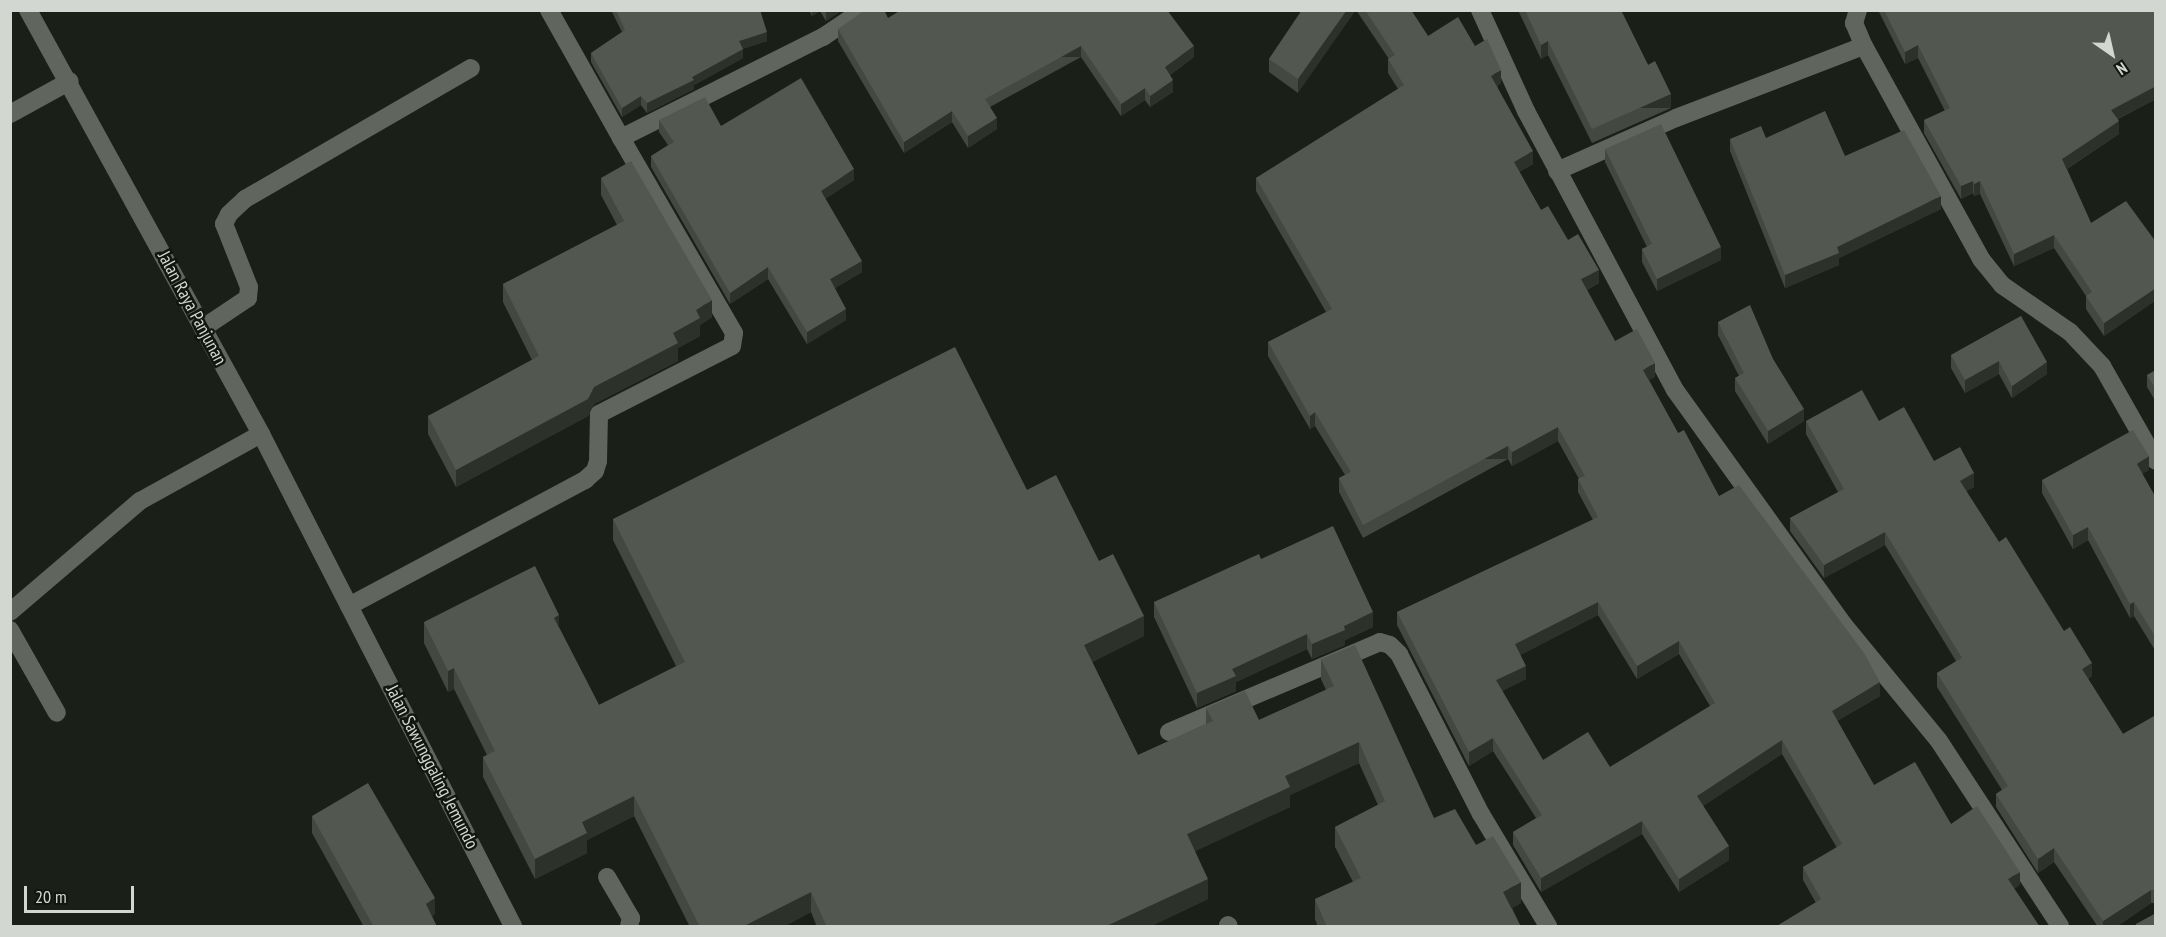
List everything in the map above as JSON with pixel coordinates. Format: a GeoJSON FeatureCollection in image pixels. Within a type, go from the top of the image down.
{"type":"FeatureCollection","features":[{"type":"Feature","properties":{"kind":"street","name":"Jalan Raya Panjunan"},"geometry":{"type":"LineString","coordinates":[[28,10],[70,81],[261,434],[350,607]]}},
{"type":"Feature","properties":{"kind":"street"},"geometry":{"type":"LineString","coordinates":[[350,607],[585,480],[595,471],[598,461],[599,414],[732,346],[734,333],[549,10]]}},
{"type":"Feature","properties":{"kind":"street"},"geometry":{"type":"LineString","coordinates":[[621,138],[823,36],[863,10]]}},
{"type":"Feature","properties":{"kind":"street"},"geometry":{"type":"LineString","coordinates":[[1480,10],[1501,62],[1675,390],[1843,624],[1939,741],[2060,927]]}},
{"type":"Feature","properties":{"kind":"street"},"geometry":{"type":"LineString","coordinates":[[1858,10],[1854,23],[1864,46],[1981,259],[2002,285],[2070,332],[2102,366],[2156,461]]}},
{"type":"Feature","properties":{"kind":"street"},"geometry":{"type":"LineString","coordinates":[[1557,171],[1676,118],[1864,46]]}},
{"type":"Feature","properties":{"kind":"street"},"geometry":{"type":"LineString","coordinates":[[203,327],[248,298],[249,287],[225,224],[229,214],[245,199],[471,68]]}},
{"type":"Feature","properties":{"kind":"street"},"geometry":{"type":"LineString","coordinates":[[10,114],[70,81]]}},
{"type":"Feature","properties":{"kind":"street"},"geometry":{"type":"LineString","coordinates":[[10,612],[141,501],[261,434]]}},
{"type":"Feature","properties":{"kind":"street","name":"Jalan Sawunggaling Jemundo"},"geometry":{"type":"LineString","coordinates":[[350,607],[513,927]]}},
{"type":"Feature","properties":{"kind":"street"},"geometry":{"type":"LineString","coordinates":[[10,630],[57,713]]}},
{"type":"Feature","properties":{"kind":"street"},"geometry":{"type":"LineString","coordinates":[[1169,732],[1380,642],[1390,645],[1399,654],[1481,814],[1548,927]]}},
{"type":"Feature","properties":{"kind":"street"},"geometry":{"type":"LineString","coordinates":[[608,877],[631,918],[629,927]]}},
{"type":"Feature","properties":{"kind":"building"},"geometry":{"type":"Polygon","coordinates":[[[616,10],[760,10],[767,32],[739,41],[743,49],[692,77],[694,80],[647,103],[641,96],[622,108],[591,53],[625,30],[616,10]]]}},
{"type":"Feature","properties":{"kind":"building"},"geometry":{"type":"Polygon","coordinates":[[[865,10],[884,10],[888,18],[901,10],[1167,10],[1194,46],[1165,67],[1173,80],[1150,96],[1145,88],[1121,104],[1081,46],[985,99],[997,118],[968,136],[952,111],[904,142],[838,29],[865,10]]]}},
{"type":"Feature","properties":{"kind":"building"},"geometry":{"type":"Polygon","coordinates":[[[1302,10],[1347,10],[1298,79],[1269,59],[1302,10]]]}},
{"type":"Feature","properties":{"kind":"building"},"geometry":{"type":"Polygon","coordinates":[[[1365,10],[1411,10],[1428,36],[1458,17],[1475,46],[1487,39],[1501,70],[1491,76],[1533,151],[1514,162],[1541,210],[1548,206],[1568,240],[1578,234],[1599,270],[1581,279],[1615,341],[1637,329],[1655,363],[1643,370],[1678,433],[1684,430],[1719,496],[1739,485],[1864,653],[1880,682],[1832,711],[1874,785],[1915,762],[1951,824],[1977,806],[2020,872],[2008,879],[2040,927],[1775,927],[1821,899],[1803,867],[1842,844],[1782,740],[1697,796],[1729,846],[1679,879],[1642,821],[1541,878],[1513,832],[1542,815],[1493,738],[1469,752],[1397,612],[1598,517],[1578,479],[1585,476],[1558,427],[1512,452],[1508,446],[1363,525],[1339,478],[1351,472],[1315,412],[1310,416],[1268,342],[1332,309],[1256,178],[1404,85],[1388,59],[1395,55],[1365,10]],[[1598,602],[1515,644],[1526,666],[1496,680],[1543,760],[1588,732],[1610,767],[1715,703],[1679,641],[1637,666],[1598,602]]]}},
{"type":"Feature","properties":{"kind":"building"},"geometry":{"type":"Polygon","coordinates":[[[1525,10],[1621,10],[1648,65],[1655,61],[1671,94],[1592,129],[1548,41],[1541,45],[1525,10]]]}},
{"type":"Feature","properties":{"kind":"building"},"geometry":{"type":"Polygon","coordinates":[[[1884,10],[2156,10],[2156,86],[2111,110],[2119,121],[2062,159],[2091,223],[2126,201],[2156,242],[2156,288],[2104,323],[2086,296],[2092,292],[2054,235],[2014,254],[1980,181],[1961,186],[1924,120],[1950,108],[1918,45],[1905,52],[1884,10]]]}},
{"type":"Feature","properties":{"kind":"building"},"geometry":{"type":"Polygon","coordinates":[[[801,78],[854,169],[821,191],[862,261],[830,279],[846,309],[807,332],[768,267],[730,293],[651,156],[674,142],[659,120],[705,97],[721,126],[801,78]]]}},
{"type":"Feature","properties":{"kind":"building"},"geometry":{"type":"Polygon","coordinates":[[[1825,111],[1845,156],[1904,130],[1941,196],[1837,247],[1839,253],[1785,275],[1730,139],[1761,126],[1766,138],[1825,111]]]}},
{"type":"Feature","properties":{"kind":"building"},"geometry":{"type":"Polygon","coordinates":[[[1661,124],[1721,247],[1657,279],[1642,249],[1652,244],[1605,149],[1661,124]]]}},
{"type":"Feature","properties":{"kind":"building"},"geometry":{"type":"Polygon","coordinates":[[[631,161],[712,300],[696,310],[700,318],[673,333],[678,343],[594,387],[588,399],[456,470],[428,416],[539,356],[503,284],[624,221],[601,178],[631,161]]]}},
{"type":"Feature","properties":{"kind":"building"},"geometry":{"type":"Polygon","coordinates":[[[1750,305],[1773,359],[1804,409],[1768,431],[1735,378],[1744,373],[1718,322],[1750,305]]]}},
{"type":"Feature","properties":{"kind":"building"},"geometry":{"type":"Polygon","coordinates":[[[2021,316],[2047,362],[2012,386],[1999,361],[1965,380],[1951,355],[2021,316]]]}},
{"type":"Feature","properties":{"kind":"building"},"geometry":{"type":"Polygon","coordinates":[[[955,347],[1027,490],[1056,475],[1099,561],[1113,554],[1144,616],[1084,645],[1138,755],[1213,721],[1206,708],[1245,691],[1259,720],[1334,686],[1321,659],[1355,645],[1434,818],[1455,809],[1476,845],[1493,836],[1521,882],[1503,892],[1521,927],[1327,927],[1315,899],[1361,878],[1335,827],[1385,801],[1359,742],[1285,776],[1290,787],[1187,834],[1208,879],[1104,927],[827,927],[811,892],[742,927],[700,927],[634,796],[582,822],[587,833],[535,859],[483,757],[495,751],[454,668],[448,671],[424,622],[535,566],[559,615],[554,618],[599,705],[685,662],[613,519],[955,347]]]}},
{"type":"Feature","properties":{"kind":"building"},"geometry":{"type":"Polygon","coordinates":[[[2156,370],[2156,389],[2147,375],[2156,370]]]}},
{"type":"Feature","properties":{"kind":"building"},"geometry":{"type":"Polygon","coordinates":[[[1862,390],[1879,421],[1904,407],[1934,461],[1960,447],[1974,473],[1960,481],[1999,542],[2006,537],[2064,631],[2070,627],[2092,663],[2082,669],[2123,734],[2156,715],[2156,890],[2151,890],[2103,921],[2054,848],[2038,859],[1996,794],[2008,786],[1937,673],[1962,658],[1885,532],[1824,565],[1790,518],[1844,489],[1806,421],[1862,390]]]}},
{"type":"Feature","properties":{"kind":"building"},"geometry":{"type":"Polygon","coordinates":[[[2133,430],[2149,456],[2137,464],[2156,498],[2156,638],[2134,602],[2130,604],[2088,527],[2073,535],[2042,480],[2133,430]]]}},
{"type":"Feature","properties":{"kind":"building"},"geometry":{"type":"Polygon","coordinates":[[[1333,526],[1373,612],[1344,626],[1345,630],[1312,644],[1307,634],[1232,669],[1236,676],[1197,693],[1154,602],[1259,554],[1261,559],[1333,526]]]}},
{"type":"Feature","properties":{"kind":"building"},"geometry":{"type":"Polygon","coordinates":[[[368,783],[435,898],[426,904],[437,927],[374,927],[312,816],[368,783]]]}},
{"type":"Feature","properties":{"kind":"building"},"geometry":{"type":"Polygon","coordinates":[[[2156,913],[2156,927],[2136,927],[2136,924],[2156,913]]]}}]}
